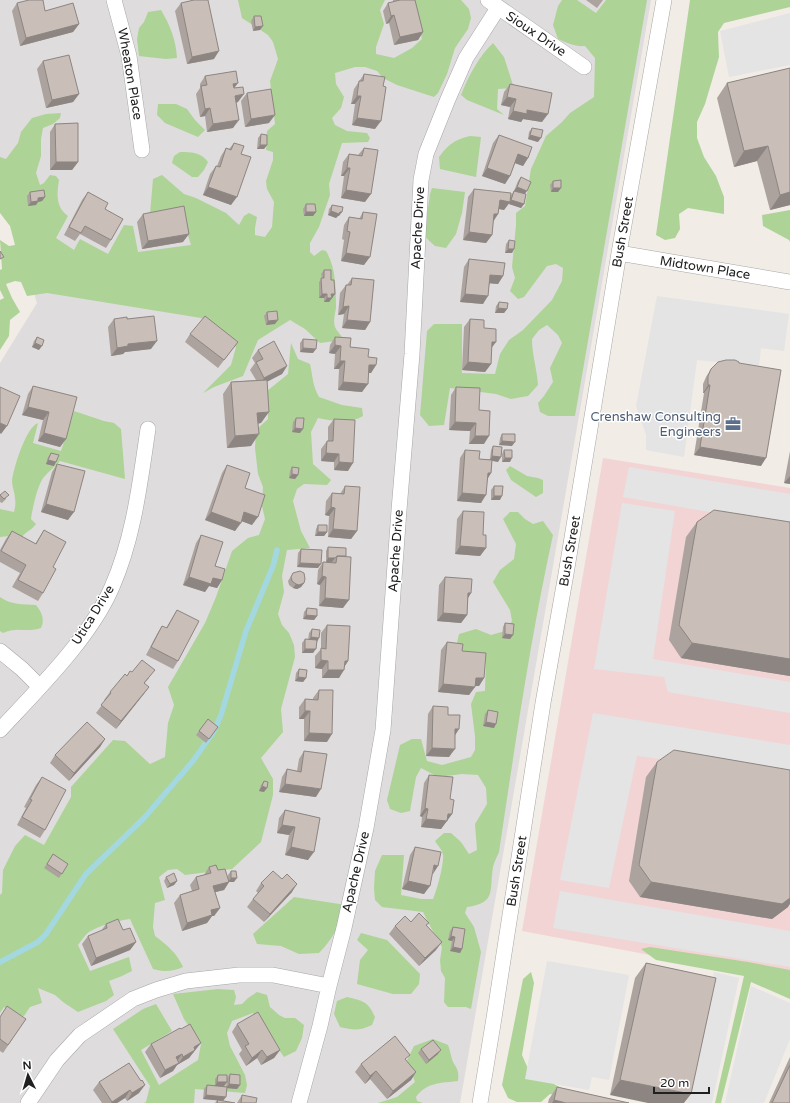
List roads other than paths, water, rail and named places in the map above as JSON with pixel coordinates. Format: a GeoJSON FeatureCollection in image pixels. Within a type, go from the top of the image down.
{"type":"FeatureCollection","features":[{"type":"Feature","properties":{"kind":"street","name":"Wheaton Place"},"geometry":{"type":"LineString","coordinates":[[114,0],[129,56],[142,150]]}},
{"type":"Feature","properties":{"kind":"street","name":"Bush Street"},"geometry":{"type":"LineString","coordinates":[[480,1103],[543,703],[619,254],[664,0]]}},
{"type":"Feature","properties":{"kind":"street","name":"Sioux Drive"},"geometry":{"type":"LineString","coordinates":[[493,4],[584,67]]}},
{"type":"Feature","properties":{"kind":"street","name":"Apache Drive"},"geometry":{"type":"LineString","coordinates":[[299,1103],[344,928],[366,828],[383,730],[412,354],[421,180],[426,154],[448,98],[493,4]]}},
{"type":"Feature","properties":{"kind":"street","name":"Midtown Place"},"geometry":{"type":"LineString","coordinates":[[619,254],[790,282]]}},
{"type":"Feature","properties":{"kind":"street","name":"Utica Drive"},"geometry":{"type":"LineString","coordinates":[[0,730],[40,687],[84,634],[112,587],[127,545],[135,510],[148,430]]}},
{"type":"Feature","properties":{"kind":"street"},"geometry":{"type":"LineString","coordinates":[[0,652],[22,669],[40,687]]}},
{"type":"Feature","properties":{"kind":"street"},"geometry":{"type":"LineString","coordinates":[[28,1103],[57,1060],[80,1035],[133,999],[156,990],[186,982],[239,975],[273,975],[329,986]]}},
{"type":"Feature","properties":{"kind":"waterway"},"geometry":{"type":"LineString","coordinates":[[0,962],[38,942],[46,934],[86,874],[144,818],[193,761],[214,731],[221,715],[246,631],[273,566],[277,550]]}},
{"type":"Feature","properties":{"kind":"place","name":"Crenshaw Consulting Engineers"},"geometry":{"type":"Point","coordinates":[733,424]}}]}
